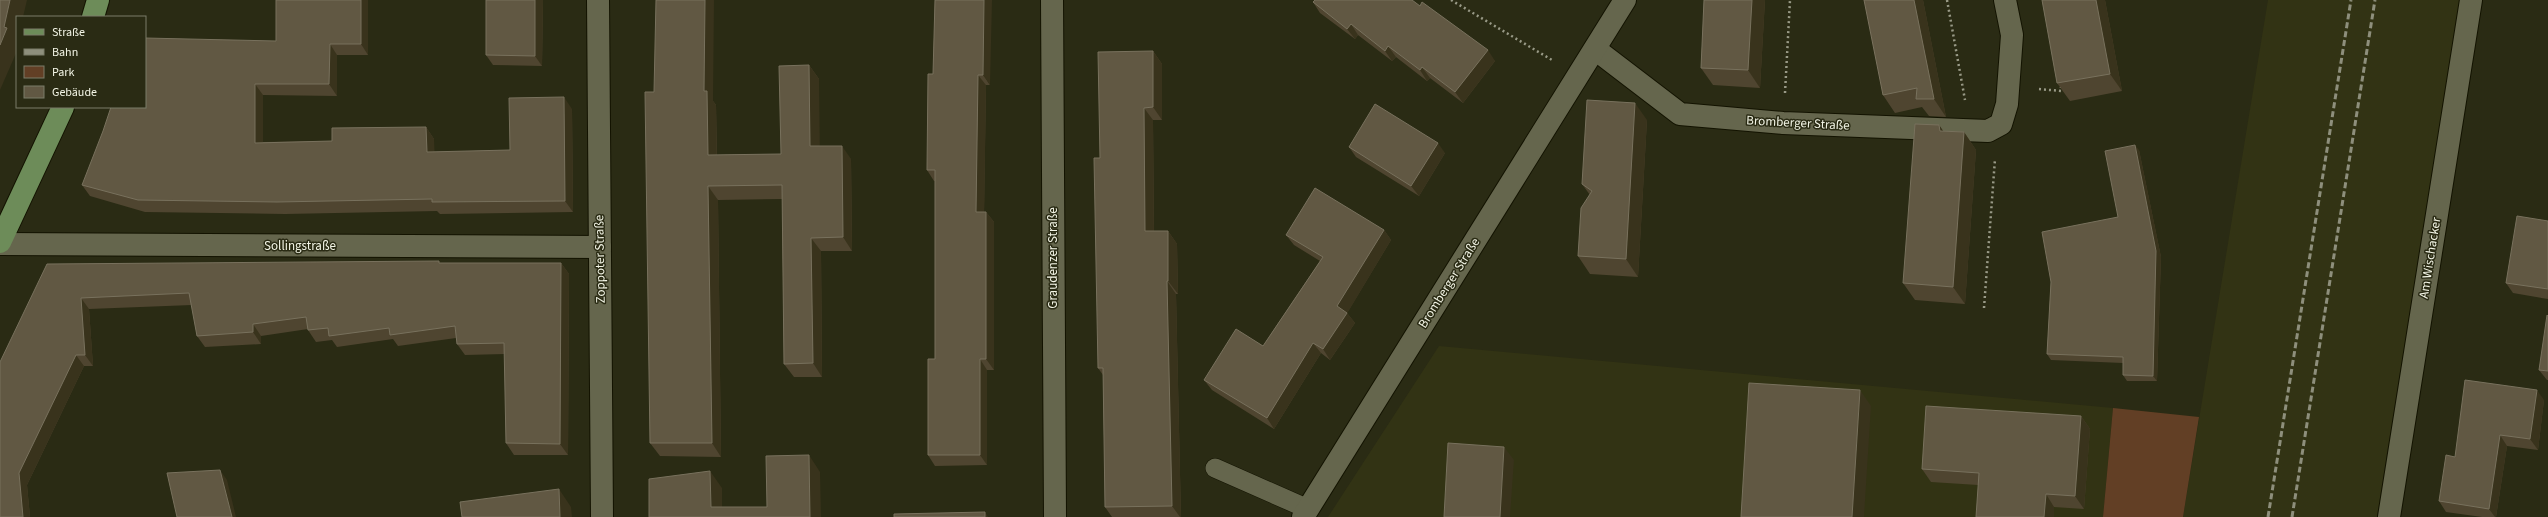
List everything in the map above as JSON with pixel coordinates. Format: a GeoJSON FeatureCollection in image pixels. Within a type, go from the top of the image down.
{"type":"FeatureCollection","features":[{"type":"Feature","properties":{"kind":"main road"},"geometry":{"type":"LineString","coordinates":[[93,16],[98,0]]}},
{"type":"Feature","properties":{"kind":"main road"},"geometry":{"type":"LineString","coordinates":[[0,243],[63,108]]}},
{"type":"Feature","properties":{"kind":"street","name":"Zoppoter Straße"},"geometry":{"type":"LineString","coordinates":[[598,0],[602,517]]}},
{"type":"Feature","properties":{"kind":"street","name":"Graudenzer Straße"},"geometry":{"type":"LineString","coordinates":[[1052,0],[1055,517]]}},
{"type":"Feature","properties":{"kind":"street","name":"Bromberger Straße"},"geometry":{"type":"LineString","coordinates":[[1305,513],[1625,0]]}},
{"type":"Feature","properties":{"kind":"street"},"geometry":{"type":"LineString","coordinates":[[1979,131],[2001,124],[2007,104],[2012,35],[2005,0]]}},
{"type":"Feature","properties":{"kind":"street","name":"Am Wischacker"},"geometry":{"type":"LineString","coordinates":[[2389,517],[2471,0]]}},
{"type":"Feature","properties":{"kind":"street","name":"Bromberger Straße"},"geometry":{"type":"LineString","coordinates":[[1594,50],[1680,114],[1783,123],[1979,131]]}},
{"type":"Feature","properties":{"kind":"street","name":"Sollingstraße"},"geometry":{"type":"LineString","coordinates":[[0,243],[600,247]]}},
{"type":"Feature","properties":{"kind":"lane"},"geometry":{"type":"LineString","coordinates":[[1215,468],[1305,513]]}},
{"type":"Feature","properties":{"kind":"path"},"geometry":{"type":"LineString","coordinates":[[1451,0],[1578,76]]}},
{"type":"Feature","properties":{"kind":"path"},"geometry":{"type":"LineString","coordinates":[[1783,123],[1790,0]]}},
{"type":"Feature","properties":{"kind":"path"},"geometry":{"type":"LineString","coordinates":[[1947,0],[1979,131],[1996,163],[1984,308]]}},
{"type":"Feature","properties":{"kind":"path"},"geometry":{"type":"LineString","coordinates":[[2060,83],[2062,91]]}},
{"type":"Feature","properties":{"kind":"shaded area"},"geometry":{"type":"Polygon","coordinates":[[[2268,0],[2460,0],[2377,517],[2183,517],[2268,0]]]}},
{"type":"Feature","properties":{"kind":"shaded area"},"geometry":{"type":"Polygon","coordinates":[[[1439,346],[2113,408],[2103,517],[1328,517],[1439,346]]]}},
{"type":"Feature","properties":{"kind":"green space"},"geometry":{"type":"Polygon","coordinates":[[[2113,408],[2199,417],[2183,517],[2103,517],[2113,408]]]}},
{"type":"Feature","properties":{"kind":"building"},"geometry":{"type":"Polygon","coordinates":[[[0,0],[10,0],[4,27],[7,28],[0,45],[0,0]]]}},
{"type":"Feature","properties":{"kind":"building"},"geometry":{"type":"Polygon","coordinates":[[[276,0],[361,0],[361,44],[330,44],[329,84],[255,84],[255,143],[332,141],[332,128],[426,127],[427,152],[510,150],[509,98],[564,97],[565,201],[432,202],[432,199],[277,202],[138,200],[82,185],[111,108],[146,108],[146,38],[276,41],[276,0]]]}},
{"type":"Feature","properties":{"kind":"building"},"geometry":{"type":"Polygon","coordinates":[[[486,0],[535,0],[535,56],[486,55],[486,0]]]}},
{"type":"Feature","properties":{"kind":"building"},"geometry":{"type":"Polygon","coordinates":[[[656,0],[705,0],[704,91],[707,91],[708,155],[781,154],[779,66],[809,65],[810,146],[842,146],[843,237],[811,238],[813,363],[784,364],[782,185],[708,186],[712,443],[650,443],[645,92],[654,92],[656,0]]]}},
{"type":"Feature","properties":{"kind":"building"},"geometry":{"type":"Polygon","coordinates":[[[935,0],[984,0],[983,75],[978,75],[976,212],[986,212],[986,359],[980,359],[980,455],[928,455],[928,359],[935,359],[935,170],[927,170],[928,74],[933,74],[935,0]]]}},
{"type":"Feature","properties":{"kind":"building"},"geometry":{"type":"Polygon","coordinates":[[[1315,0],[1412,0],[1420,6],[1422,2],[1488,50],[1455,92],[1422,67],[1420,70],[1388,46],[1385,51],[1351,24],[1347,29],[1313,2],[1315,0]]]}},
{"type":"Feature","properties":{"kind":"building"},"geometry":{"type":"Polygon","coordinates":[[[1704,0],[1752,0],[1748,70],[1701,68],[1704,0]]]}},
{"type":"Feature","properties":{"kind":"building"},"geometry":{"type":"Polygon","coordinates":[[[1864,0],[1914,0],[1934,99],[1916,99],[1917,88],[1883,95],[1864,0]]]}},
{"type":"Feature","properties":{"kind":"building"},"geometry":{"type":"Polygon","coordinates":[[[2042,0],[2096,0],[2110,74],[2057,83],[2042,0]]]}},
{"type":"Feature","properties":{"kind":"building"},"geometry":{"type":"Polygon","coordinates":[[[1153,51],[1153,107],[1144,108],[1145,231],[1168,231],[1167,281],[1172,506],[1105,507],[1103,368],[1098,368],[1094,158],[1100,158],[1098,52],[1153,51]]]}},
{"type":"Feature","properties":{"kind":"building"},"geometry":{"type":"Polygon","coordinates":[[[1587,100],[1635,103],[1626,259],[1578,256],[1581,208],[1592,191],[1582,184],[1587,100]]]}},
{"type":"Feature","properties":{"kind":"building"},"geometry":{"type":"Polygon","coordinates":[[[1375,104],[1438,143],[1411,186],[1349,147],[1375,104]]]}},
{"type":"Feature","properties":{"kind":"building"},"geometry":{"type":"Polygon","coordinates":[[[1915,124],[1939,125],[1940,131],[1964,132],[1953,287],[1903,283],[1915,124]]]}},
{"type":"Feature","properties":{"kind":"building"},"geometry":{"type":"Polygon","coordinates":[[[2135,145],[2156,251],[2153,376],[2123,375],[2123,357],[2047,354],[2051,282],[2042,232],[2118,217],[2105,151],[2135,145]]]}},
{"type":"Feature","properties":{"kind":"building"},"geometry":{"type":"Polygon","coordinates":[[[1315,188],[1384,230],[1337,306],[1347,313],[1323,349],[1313,343],[1267,418],[1204,380],[1236,329],[1263,346],[1323,257],[1286,235],[1315,188]]]}},
{"type":"Feature","properties":{"kind":"building"},"geometry":{"type":"Polygon","coordinates":[[[2517,216],[2548,221],[2548,289],[2506,283],[2517,216]]]}},
{"type":"Feature","properties":{"kind":"building"},"geometry":{"type":"Polygon","coordinates":[[[439,261],[439,263],[561,263],[560,444],[506,443],[504,343],[457,344],[455,326],[390,335],[389,328],[329,336],[328,328],[308,330],[306,317],[253,324],[253,332],[197,336],[189,293],[81,298],[85,355],[76,355],[19,473],[23,517],[0,517],[0,362],[47,264],[439,261]]]}},
{"type":"Feature","properties":{"kind":"building"},"geometry":{"type":"Polygon","coordinates":[[[2547,315],[2548,316],[2548,371],[2539,370],[2547,315]]]}},
{"type":"Feature","properties":{"kind":"building"},"geometry":{"type":"Polygon","coordinates":[[[2465,380],[2537,390],[2530,439],[2500,435],[2489,509],[2439,501],[2446,455],[2455,457],[2465,380]]]}},
{"type":"Feature","properties":{"kind":"building"},"geometry":{"type":"Polygon","coordinates":[[[1749,383],[1860,390],[1852,517],[1741,517],[1749,383]]]}},
{"type":"Feature","properties":{"kind":"building"},"geometry":{"type":"Polygon","coordinates":[[[1926,406],[2081,416],[2075,496],[2046,494],[2044,517],[1976,517],[1979,473],[1922,469],[1926,406]]]}},
{"type":"Feature","properties":{"kind":"building"},"geometry":{"type":"Polygon","coordinates":[[[1448,443],[1504,447],[1500,517],[1444,517],[1448,443]]]}},
{"type":"Feature","properties":{"kind":"building"},"geometry":{"type":"Polygon","coordinates":[[[809,455],[810,517],[649,517],[649,479],[710,471],[711,507],[767,507],[766,456],[809,455]]]}},
{"type":"Feature","properties":{"kind":"building"},"geometry":{"type":"Polygon","coordinates":[[[220,470],[232,517],[177,517],[167,473],[220,470]]]}},
{"type":"Feature","properties":{"kind":"building"},"geometry":{"type":"Polygon","coordinates":[[[559,489],[560,517],[462,517],[460,502],[559,489]]]}},
{"type":"Feature","properties":{"kind":"building"},"geometry":{"type":"Polygon","coordinates":[[[985,512],[985,517],[894,517],[894,514],[985,512]]]}},
{"type":"Feature","properties":{"kind":"railway"},"geometry":{"type":"LineString","coordinates":[[2268,517],[2351,0]]}},
{"type":"Feature","properties":{"kind":"railway"},"geometry":{"type":"LineString","coordinates":[[2292,517],[2375,0]]}}]}
